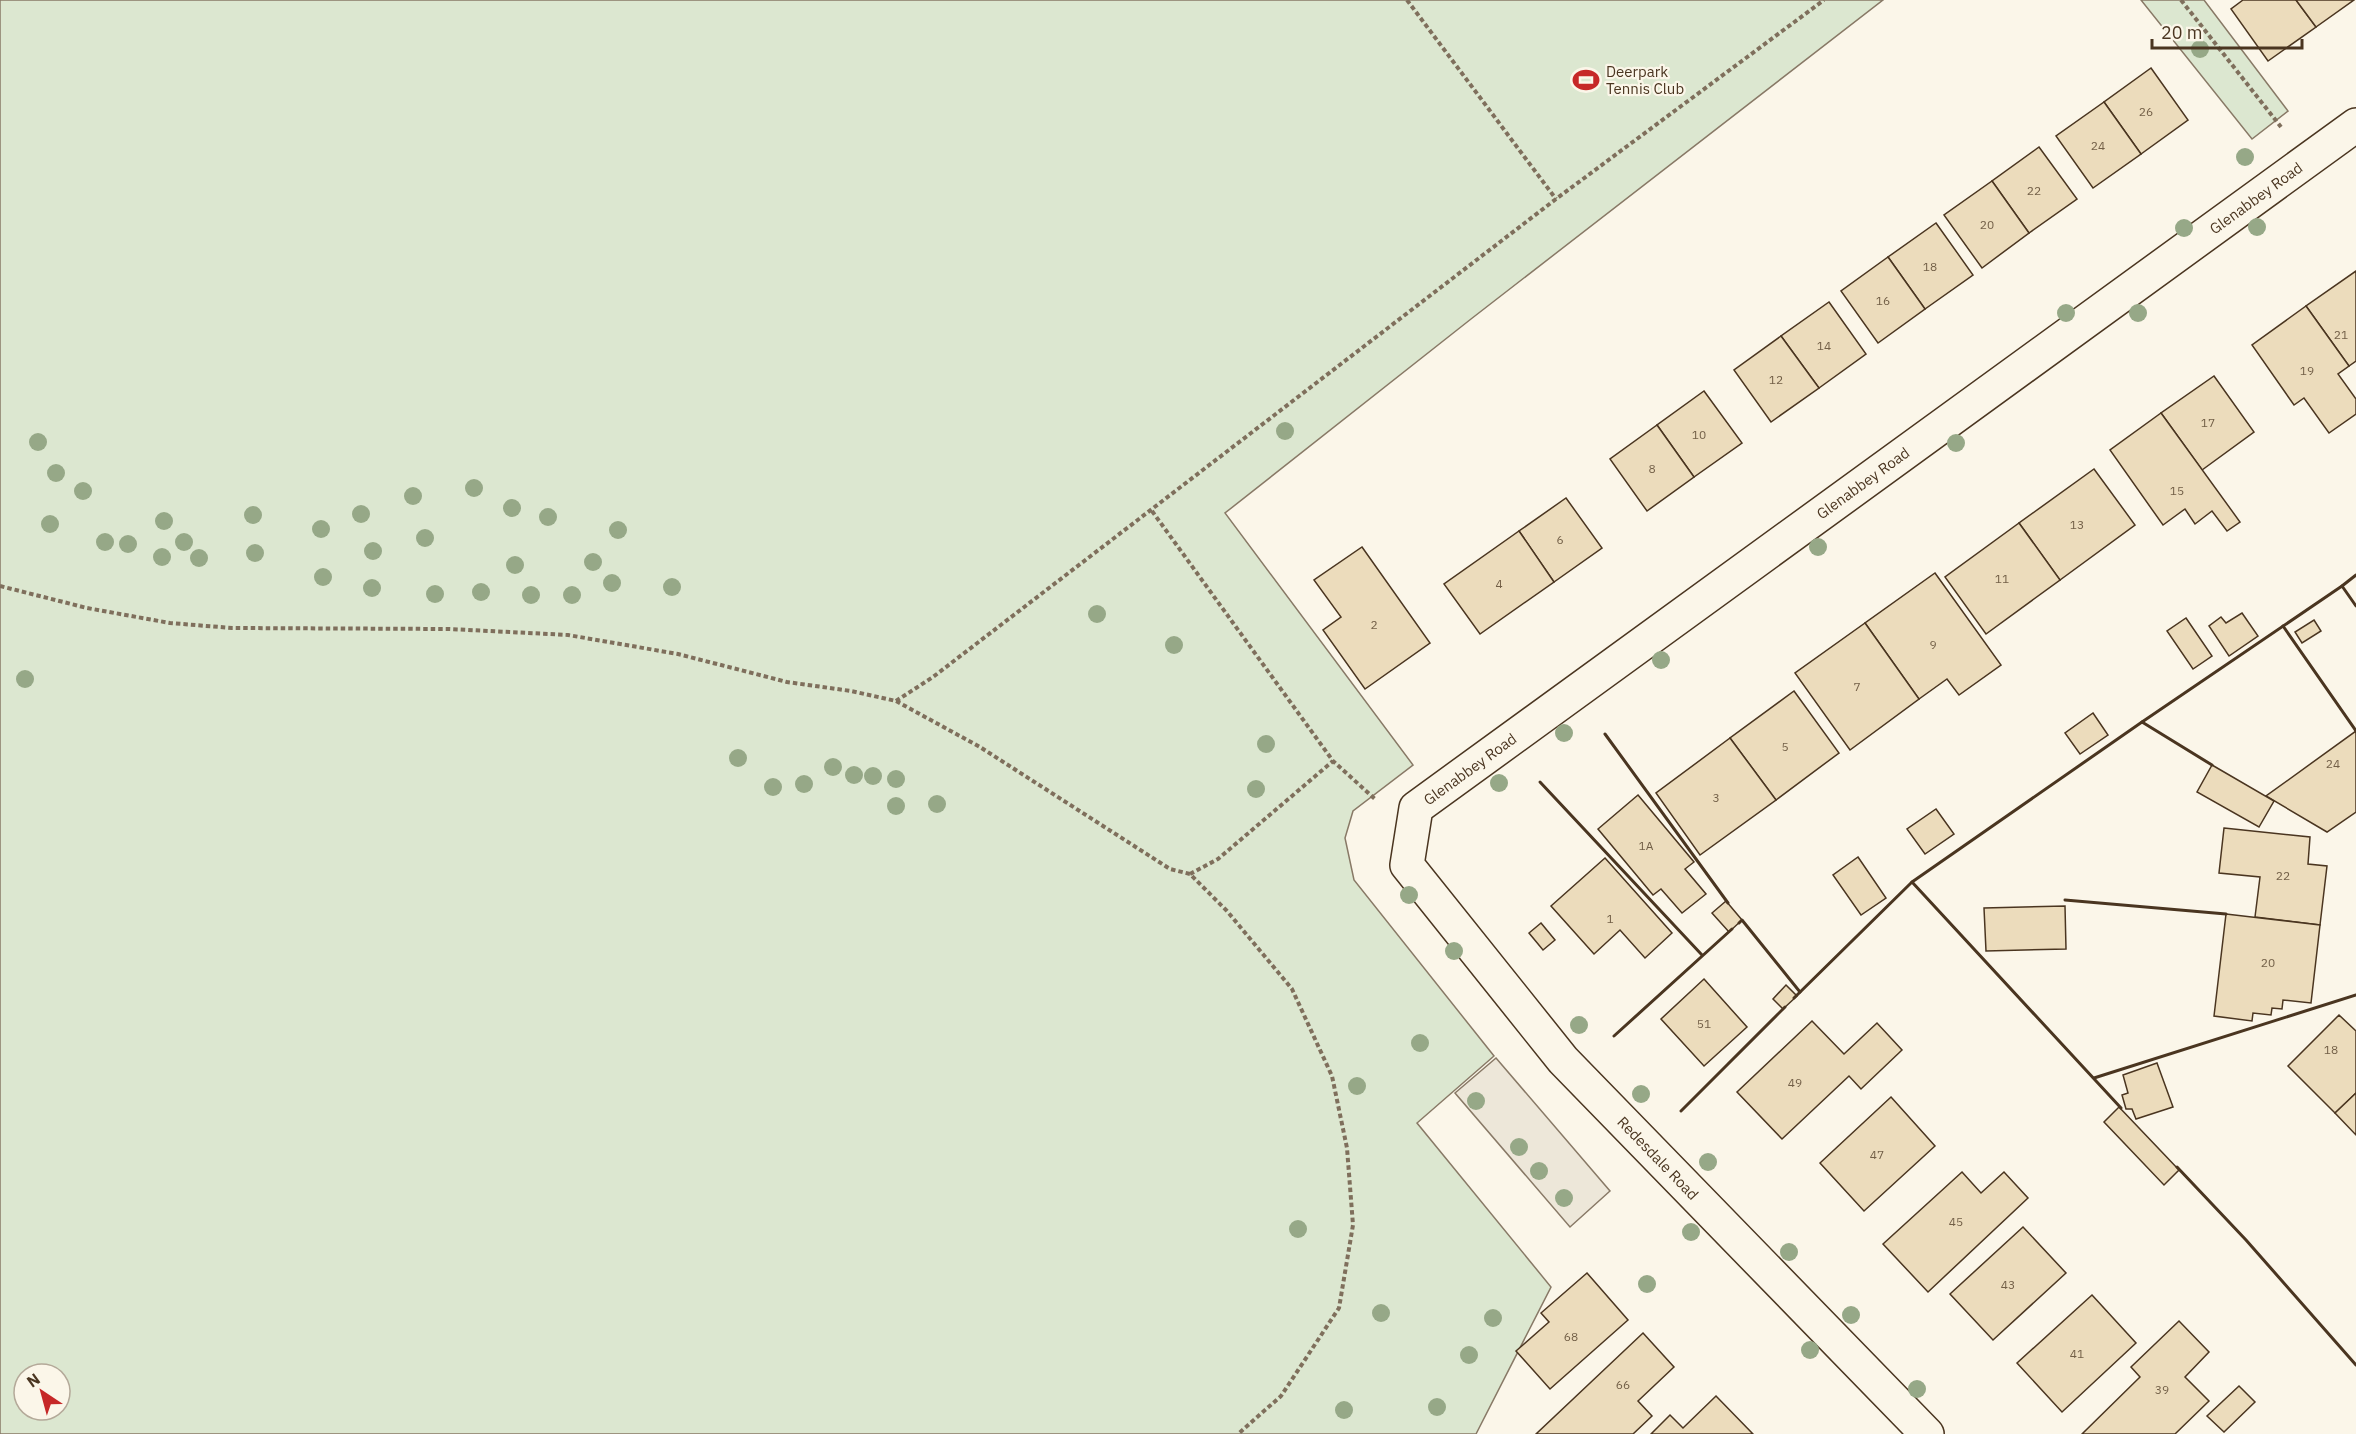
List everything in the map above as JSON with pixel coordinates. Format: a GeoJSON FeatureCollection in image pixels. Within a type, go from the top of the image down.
{"type":"FeatureCollection","features":[{"type":"Feature","properties":{"kind":"street","name":"Glenabbey Road"},"geometry":{"type":"LineString","coordinates":[[1407,865],[1416,808],[2356,125]]}},
{"type":"Feature","properties":{"kind":"street","name":"Redesdale Road"},"geometry":{"type":"LineString","coordinates":[[1407,865],[1563,1060],[1927,1434]]}},
{"type":"Feature","properties":{"kind":"path"},"geometry":{"type":"LineString","coordinates":[[1407,0],[1556,199]]}},
{"type":"Feature","properties":{"kind":"path"},"geometry":{"type":"LineString","coordinates":[[896,701],[933,677],[1556,199],[1824,0]]}},
{"type":"Feature","properties":{"kind":"path"},"geometry":{"type":"LineString","coordinates":[[2181,0],[2307,160]]}},
{"type":"Feature","properties":{"kind":"path"},"geometry":{"type":"LineString","coordinates":[[1152,511],[1333,761],[1218,859],[1190,874]]}},
{"type":"Feature","properties":{"kind":"path"},"geometry":{"type":"LineString","coordinates":[[0,586],[87,608],[170,623],[232,628],[450,630],[568,635],[678,654],[787,682],[850,691],[896,701],[980,747],[1170,869],[1190,874],[1227,911],[1292,989],[1332,1076],[1347,1148],[1353,1225],[1339,1308],[1281,1396],[1238,1434]]}},
{"type":"Feature","properties":{"kind":"green space"},"geometry":{"type":"Polygon","coordinates":[[[0,0],[1883,0],[1225,513],[1413,765],[1353,811],[1345,838],[1354,880],[1494,1056],[1417,1123],[1551,1287],[1476,1434],[0,1434],[0,0]]]}},
{"type":"Feature","properties":{"kind":"green space"},"geometry":{"type":"Polygon","coordinates":[[[2141,0],[2204,0],[2288,111],[2252,139],[2141,0]]]}},
{"type":"Feature","properties":{"kind":"shaded area"},"geometry":{"type":"Polygon","coordinates":[[[1496,1058],[1610,1191],[1570,1227],[1455,1093],[1496,1058]]]}},
{"type":"Feature","properties":{"kind":"building"},"geometry":{"type":"Polygon","coordinates":[[[2243,0],[2296,0],[2316,27],[2268,61],[2231,9],[2243,0]]]}},
{"type":"Feature","properties":{"kind":"building"},"geometry":{"type":"Polygon","coordinates":[[[2296,0],[2354,0],[2316,27],[2296,0]]]}},
{"type":"Feature","properties":{"kind":"building"},"geometry":{"type":"Polygon","coordinates":[[[2151,68],[2188,120],[2141,154],[2104,102],[2151,68]]]}},
{"type":"Feature","properties":{"kind":"building"},"geometry":{"type":"Polygon","coordinates":[[[2104,102],[2141,154],[2093,188],[2056,136],[2104,102]]]}},
{"type":"Feature","properties":{"kind":"building"},"geometry":{"type":"Polygon","coordinates":[[[2039,147],[2077,199],[2029,233],[1992,181],[2039,147]]]}},
{"type":"Feature","properties":{"kind":"building"},"geometry":{"type":"Polygon","coordinates":[[[1992,181],[2029,233],[1982,268],[1944,215],[1992,181]]]}},
{"type":"Feature","properties":{"kind":"building"},"geometry":{"type":"Polygon","coordinates":[[[1936,223],[1973,275],[1925,309],[1888,257],[1936,223]]]}},
{"type":"Feature","properties":{"kind":"building"},"geometry":{"type":"Polygon","coordinates":[[[1888,257],[1925,309],[1878,343],[1841,291],[1888,257]]]}},
{"type":"Feature","properties":{"kind":"building"},"geometry":{"type":"Polygon","coordinates":[[[2356,271],[2356,361],[2349,366],[2306,306],[2356,271]]]}},
{"type":"Feature","properties":{"kind":"building"},"geometry":{"type":"Polygon","coordinates":[[[1829,302],[1866,354],[1819,388],[1781,336],[1829,302]]]}},
{"type":"Feature","properties":{"kind":"building"},"geometry":{"type":"Polygon","coordinates":[[[2306,306],[2349,366],[2338,374],[2356,399],[2356,414],[2329,433],[2304,398],[2294,405],[2252,345],[2306,306]]]}},
{"type":"Feature","properties":{"kind":"building"},"geometry":{"type":"Polygon","coordinates":[[[1781,336],[1819,388],[1771,422],[1734,370],[1781,336]]]}},
{"type":"Feature","properties":{"kind":"building"},"geometry":{"type":"Polygon","coordinates":[[[2214,376],[2254,432],[2202,470],[2161,413],[2214,376]]]}},
{"type":"Feature","properties":{"kind":"building"},"geometry":{"type":"Polygon","coordinates":[[[1704,391],[1742,443],[1694,477],[1657,425],[1704,391]]]}},
{"type":"Feature","properties":{"kind":"building"},"geometry":{"type":"Polygon","coordinates":[[[2161,413],[2240,522],[2227,531],[2212,511],[2195,524],[2185,509],[2163,525],[2110,450],[2161,413]]]}},
{"type":"Feature","properties":{"kind":"building"},"geometry":{"type":"Polygon","coordinates":[[[1657,425],[1694,477],[1647,511],[1610,459],[1657,425]]]}},
{"type":"Feature","properties":{"kind":"building"},"geometry":{"type":"Polygon","coordinates":[[[2094,469],[2135,525],[2060,580],[2019,523],[2094,469]]]}},
{"type":"Feature","properties":{"kind":"building"},"geometry":{"type":"Polygon","coordinates":[[[1566,498],[1602,548],[1554,582],[1519,531],[1566,498]]]}},
{"type":"Feature","properties":{"kind":"building"},"geometry":{"type":"Polygon","coordinates":[[[2019,523],[2060,580],[1986,634],[1945,577],[2019,523]]]}},
{"type":"Feature","properties":{"kind":"building"},"geometry":{"type":"Polygon","coordinates":[[[1519,531],[1554,582],[1480,634],[1444,584],[1519,531]]]}},
{"type":"Feature","properties":{"kind":"building"},"geometry":{"type":"Polygon","coordinates":[[[1362,547],[1430,643],[1365,689],[1323,630],[1341,617],[1314,580],[1362,547]]]}},
{"type":"Feature","properties":{"kind":"building"},"geometry":{"type":"Polygon","coordinates":[[[1935,573],[2001,665],[1959,695],[1947,679],[1919,699],[1865,623],[1935,573]]]}},
{"type":"Feature","properties":{"kind":"building"},"geometry":{"type":"Polygon","coordinates":[[[2242,613],[2258,636],[2229,656],[2209,626],[2221,617],[2226,623],[2242,613]]]}},
{"type":"Feature","properties":{"kind":"building"},"geometry":{"type":"Polygon","coordinates":[[[2186,618],[2212,656],[2193,669],[2167,631],[2186,618]]]}},
{"type":"Feature","properties":{"kind":"building"},"geometry":{"type":"Polygon","coordinates":[[[2314,620],[2321,631],[2302,643],[2295,632],[2314,620]]]}},
{"type":"Feature","properties":{"kind":"building"},"geometry":{"type":"Polygon","coordinates":[[[1865,623],[1919,699],[1850,750],[1795,673],[1865,623]]]}},
{"type":"Feature","properties":{"kind":"building"},"geometry":{"type":"Polygon","coordinates":[[[1794,691],[1839,753],[1776,800],[1730,738],[1794,691]]]}},
{"type":"Feature","properties":{"kind":"building"},"geometry":{"type":"Polygon","coordinates":[[[2093,713],[2108,735],[2080,754],[2065,733],[2093,713]]]}},
{"type":"Feature","properties":{"kind":"building"},"geometry":{"type":"Polygon","coordinates":[[[2356,731],[2356,812],[2327,832],[2266,796],[2356,731]]]}},
{"type":"Feature","properties":{"kind":"building"},"geometry":{"type":"Polygon","coordinates":[[[1730,738],[1776,800],[1700,855],[1656,793],[1730,738]]]}},
{"type":"Feature","properties":{"kind":"building"},"geometry":{"type":"Polygon","coordinates":[[[2212,765],[2274,801],[2259,827],[2197,792],[2212,765]]]}},
{"type":"Feature","properties":{"kind":"building"},"geometry":{"type":"Polygon","coordinates":[[[1638,795],[1694,862],[1685,869],[1706,894],[1682,913],[1661,889],[1653,895],[1598,829],[1638,795]]]}},
{"type":"Feature","properties":{"kind":"building"},"geometry":{"type":"Polygon","coordinates":[[[1936,809],[1954,834],[1925,854],[1907,829],[1936,809]]]}},
{"type":"Feature","properties":{"kind":"building"},"geometry":{"type":"Polygon","coordinates":[[[2224,828],[2310,837],[2308,864],[2327,866],[2320,925],[2255,917],[2260,877],[2219,873],[2224,828]]]}},
{"type":"Feature","properties":{"kind":"building"},"geometry":{"type":"Polygon","coordinates":[[[1858,857],[1886,898],[1861,915],[1833,875],[1858,857]]]}},
{"type":"Feature","properties":{"kind":"building"},"geometry":{"type":"Polygon","coordinates":[[[1605,858],[1672,933],[1645,958],[1620,930],[1594,954],[1551,906],[1605,858]]]}},
{"type":"Feature","properties":{"kind":"building"},"geometry":{"type":"Polygon","coordinates":[[[1726,901],[1742,920],[1729,932],[1712,913],[1726,901]]]}},
{"type":"Feature","properties":{"kind":"building"},"geometry":{"type":"Polygon","coordinates":[[[2065,906],[2066,949],[1986,951],[1984,908],[2065,906]]]}},
{"type":"Feature","properties":{"kind":"building"},"geometry":{"type":"Polygon","coordinates":[[[2226,914],[2320,925],[2311,1003],[2283,1000],[2282,1009],[2272,1008],[2271,1015],[2253,1013],[2252,1021],[2214,1016],[2226,914]]]}},
{"type":"Feature","properties":{"kind":"building"},"geometry":{"type":"Polygon","coordinates":[[[1541,923],[1555,940],[1543,950],[1529,933],[1541,923]]]}},
{"type":"Feature","properties":{"kind":"building"},"geometry":{"type":"Polygon","coordinates":[[[1704,979],[1747,1027],[1704,1066],[1661,1019],[1704,979]]]}},
{"type":"Feature","properties":{"kind":"building"},"geometry":{"type":"Polygon","coordinates":[[[1786,985],[1797,996],[1783,1009],[1773,999],[1786,985]]]}},
{"type":"Feature","properties":{"kind":"building"},"geometry":{"type":"Polygon","coordinates":[[[2339,1015],[2356,1031],[2356,1093],[2335,1113],[2288,1066],[2339,1015]]]}},
{"type":"Feature","properties":{"kind":"building"},"geometry":{"type":"Polygon","coordinates":[[[1812,1021],[1844,1054],[1877,1023],[1902,1050],[1861,1089],[1849,1076],[1782,1139],[1737,1092],[1812,1021]]]}},
{"type":"Feature","properties":{"kind":"building"},"geometry":{"type":"Polygon","coordinates":[[[2157,1063],[2173,1107],[2136,1119],[2132,1109],[2126,1109],[2122,1095],[2128,1093],[2123,1075],[2157,1063]]]}},
{"type":"Feature","properties":{"kind":"building"},"geometry":{"type":"Polygon","coordinates":[[[2356,1093],[2356,1135],[2335,1113],[2356,1093]]]}},
{"type":"Feature","properties":{"kind":"building"},"geometry":{"type":"Polygon","coordinates":[[[1891,1097],[1935,1146],[1864,1211],[1820,1163],[1891,1097]]]}},
{"type":"Feature","properties":{"kind":"building"},"geometry":{"type":"Polygon","coordinates":[[[2119,1107],[2179,1170],[2164,1185],[2104,1122],[2119,1107]]]}},
{"type":"Feature","properties":{"kind":"building"},"geometry":{"type":"Polygon","coordinates":[[[1962,1172],[1981,1193],[2004,1172],[2028,1198],[1928,1292],[1883,1244],[1962,1172]]]}},
{"type":"Feature","properties":{"kind":"building"},"geometry":{"type":"Polygon","coordinates":[[[2023,1227],[2066,1273],[1993,1340],[1950,1294],[2023,1227]]]}},
{"type":"Feature","properties":{"kind":"building"},"geometry":{"type":"Polygon","coordinates":[[[1587,1273],[1628,1320],[1550,1389],[1516,1351],[1549,1322],[1541,1313],[1587,1273]]]}},
{"type":"Feature","properties":{"kind":"building"},"geometry":{"type":"Polygon","coordinates":[[[2092,1295],[2136,1343],[2062,1412],[2017,1363],[2092,1295]]]}},
{"type":"Feature","properties":{"kind":"building"},"geometry":{"type":"Polygon","coordinates":[[[2179,1321],[2209,1352],[2185,1377],[2209,1401],[2175,1434],[2082,1434],[2140,1377],[2131,1367],[2179,1321]]]}},
{"type":"Feature","properties":{"kind":"building"},"geometry":{"type":"Polygon","coordinates":[[[1643,1333],[1674,1367],[1638,1401],[1652,1416],[1633,1434],[1536,1434],[1643,1333]]]}},
{"type":"Feature","properties":{"kind":"building"},"geometry":{"type":"Polygon","coordinates":[[[2239,1386],[2255,1402],[2224,1432],[2207,1416],[2239,1386]]]}},
{"type":"Feature","properties":{"kind":"building"},"geometry":{"type":"Polygon","coordinates":[[[1716,1396],[1753,1434],[1651,1434],[1670,1415],[1683,1428],[1716,1396]]]}},
{"type":"Feature","properties":{"kind":"wall"},"geometry":{"type":"LineString","coordinates":[[2342,586],[2356,575]]}},
{"type":"Feature","properties":{"kind":"wall"},"geometry":{"type":"LineString","coordinates":[[2142,722],[2342,586],[2356,606]]}},
{"type":"Feature","properties":{"kind":"wall"},"geometry":{"type":"LineString","coordinates":[[2283,626],[2356,731]]}},
{"type":"Feature","properties":{"kind":"wall"},"geometry":{"type":"LineString","coordinates":[[1794,998],[1912,882],[2142,722],[2212,765]]}},
{"type":"Feature","properties":{"kind":"wall"},"geometry":{"type":"LineString","coordinates":[[1605,734],[1728,903]]}},
{"type":"Feature","properties":{"kind":"wall"},"geometry":{"type":"LineString","coordinates":[[1540,782],[1702,955]]}},
{"type":"Feature","properties":{"kind":"wall"},"geometry":{"type":"LineString","coordinates":[[1912,882],[2121,1108]]}},
{"type":"Feature","properties":{"kind":"wall"},"geometry":{"type":"LineString","coordinates":[[2065,900],[2226,914]]}},
{"type":"Feature","properties":{"kind":"wall"},"geometry":{"type":"LineString","coordinates":[[1739,923],[1742,920],[1800,992]]}},
{"type":"Feature","properties":{"kind":"wall"},"geometry":{"type":"LineString","coordinates":[[1614,1036],[1732,929]]}},
{"type":"Feature","properties":{"kind":"wall"},"geometry":{"type":"LineString","coordinates":[[2094,1078],[2356,995]]}},
{"type":"Feature","properties":{"kind":"wall"},"geometry":{"type":"LineString","coordinates":[[1681,1111],[1785,1007]]}},
{"type":"Feature","properties":{"kind":"wall"},"geometry":{"type":"LineString","coordinates":[[2177,1167],[2246,1240],[2356,1365]]}},
{"type":"Feature","properties":{"kind":"place","name":"Deerpark Tennis Club"},"geometry":{"type":"Point","coordinates":[1586,80]}}]}
